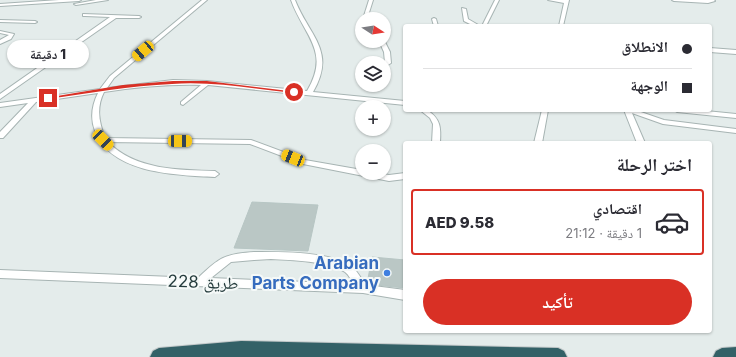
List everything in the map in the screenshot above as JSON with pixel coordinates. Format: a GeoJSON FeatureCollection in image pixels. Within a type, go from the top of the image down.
{"type":"FeatureCollection","features":[{"type":"Feature","properties":{"kind":"highway"},"geometry":{"type":"LineString","coordinates":[[159,357],[241,349],[558,357]]}},
{"type":"Feature","properties":{"kind":"highway"},"geometry":{"type":"LineString","coordinates":[[722,357],[736,356]]}},
{"type":"Feature","properties":{"kind":"lane"},"geometry":{"type":"LineString","coordinates":[[1,5],[106,0]]}},
{"type":"Feature","properties":{"kind":"lane"},"geometry":{"type":"LineString","coordinates":[[205,0],[112,77],[101,90],[95,104],[95,117],[97,129],[103,140],[113,151],[129,160],[150,167],[174,172],[215,174]]}},
{"type":"Feature","properties":{"kind":"lane"},"geometry":{"type":"LineString","coordinates":[[293,0],[316,41],[320,53],[320,74],[309,93]]}},
{"type":"Feature","properties":{"kind":"lane"},"geometry":{"type":"LineString","coordinates":[[367,12],[371,0]]}},
{"type":"Feature","properties":{"kind":"lane"},"geometry":{"type":"LineString","coordinates":[[485,24],[498,0]]}},
{"type":"Feature","properties":{"kind":"lane"},"geometry":{"type":"LineString","coordinates":[[550,0],[567,1],[561,24]]}},
{"type":"Feature","properties":{"kind":"lane"},"geometry":{"type":"LineString","coordinates":[[674,0],[708,2],[713,1],[712,0]]}},
{"type":"Feature","properties":{"kind":"lane"},"geometry":{"type":"LineString","coordinates":[[464,8],[466,20],[474,24]]}},
{"type":"Feature","properties":{"kind":"lane"},"geometry":{"type":"LineString","coordinates":[[85,15],[139,17]]}},
{"type":"Feature","properties":{"kind":"lane"},"geometry":{"type":"LineString","coordinates":[[0,97],[114,16]]}},
{"type":"Feature","properties":{"kind":"lane"},"geometry":{"type":"LineString","coordinates":[[434,19],[435,24]]}},
{"type":"Feature","properties":{"kind":"lane"},"geometry":{"type":"LineString","coordinates":[[0,21],[35,22]]}},
{"type":"Feature","properties":{"kind":"lane"},"geometry":{"type":"LineString","coordinates":[[0,32],[12,34],[9,38],[0,42]]}},
{"type":"Feature","properties":{"kind":"lane"},"geometry":{"type":"LineString","coordinates":[[712,50],[736,52]]}},
{"type":"Feature","properties":{"kind":"lane"},"geometry":{"type":"LineString","coordinates":[[183,103],[207,83]]}},
{"type":"Feature","properties":{"kind":"lane"},"geometry":{"type":"LineString","coordinates":[[0,105],[148,84],[207,83],[403,103]]}},
{"type":"Feature","properties":{"kind":"lane"},"geometry":{"type":"LineString","coordinates":[[0,136],[34,100]]}},
{"type":"Feature","properties":{"kind":"lane"},"geometry":{"type":"LineString","coordinates":[[426,112],[432,116],[438,124],[436,141]]}},
{"type":"Feature","properties":{"kind":"lane"},"geometry":{"type":"LineString","coordinates":[[538,141],[546,112]]}},
{"type":"Feature","properties":{"kind":"lane"},"geometry":{"type":"LineString","coordinates":[[629,112],[640,141]]}},
{"type":"Feature","properties":{"kind":"lane"},"geometry":{"type":"LineString","coordinates":[[634,112],[664,122],[736,131]]}},
{"type":"Feature","properties":{"kind":"lane"},"geometry":{"type":"LineString","coordinates":[[697,112],[736,116]]}},
{"type":"Feature","properties":{"kind":"lane"},"geometry":{"type":"LineString","coordinates":[[103,140],[251,142],[303,162],[389,178],[403,176]]}},
{"type":"Feature","properties":{"kind":"lane"},"geometry":{"type":"LineString","coordinates":[[200,282],[222,262],[236,257],[256,256],[316,259],[333,262],[348,269],[363,289]]}},
{"type":"Feature","properties":{"kind":"lane","name":"طريق 228"},"geometry":{"type":"LineString","coordinates":[[0,274],[363,289],[403,295]]}},
{"type":"Feature","properties":{"kind":"building"},"geometry":{"type":"Polygon","coordinates":[[[252,202],[318,205],[308,251],[234,248],[252,202]]]}},
{"type":"Feature","properties":{"kind":"building","name":"Arabian Parts Company"},"geometry":{"type":"Polygon","coordinates":[[[372,257],[403,260],[403,288],[367,284],[372,257]]]}},
{"type":"Feature","properties":{"kind":"place","name":"Arabian Parts Company"},"geometry":{"type":"Point","coordinates":[387,273]}},
{"type":"Feature","properties":{"kind":"route"},"geometry":{"type":"LineString","coordinates":[[48,98],[123,87],[173,82],[197,82],[294,92]]}}]}
